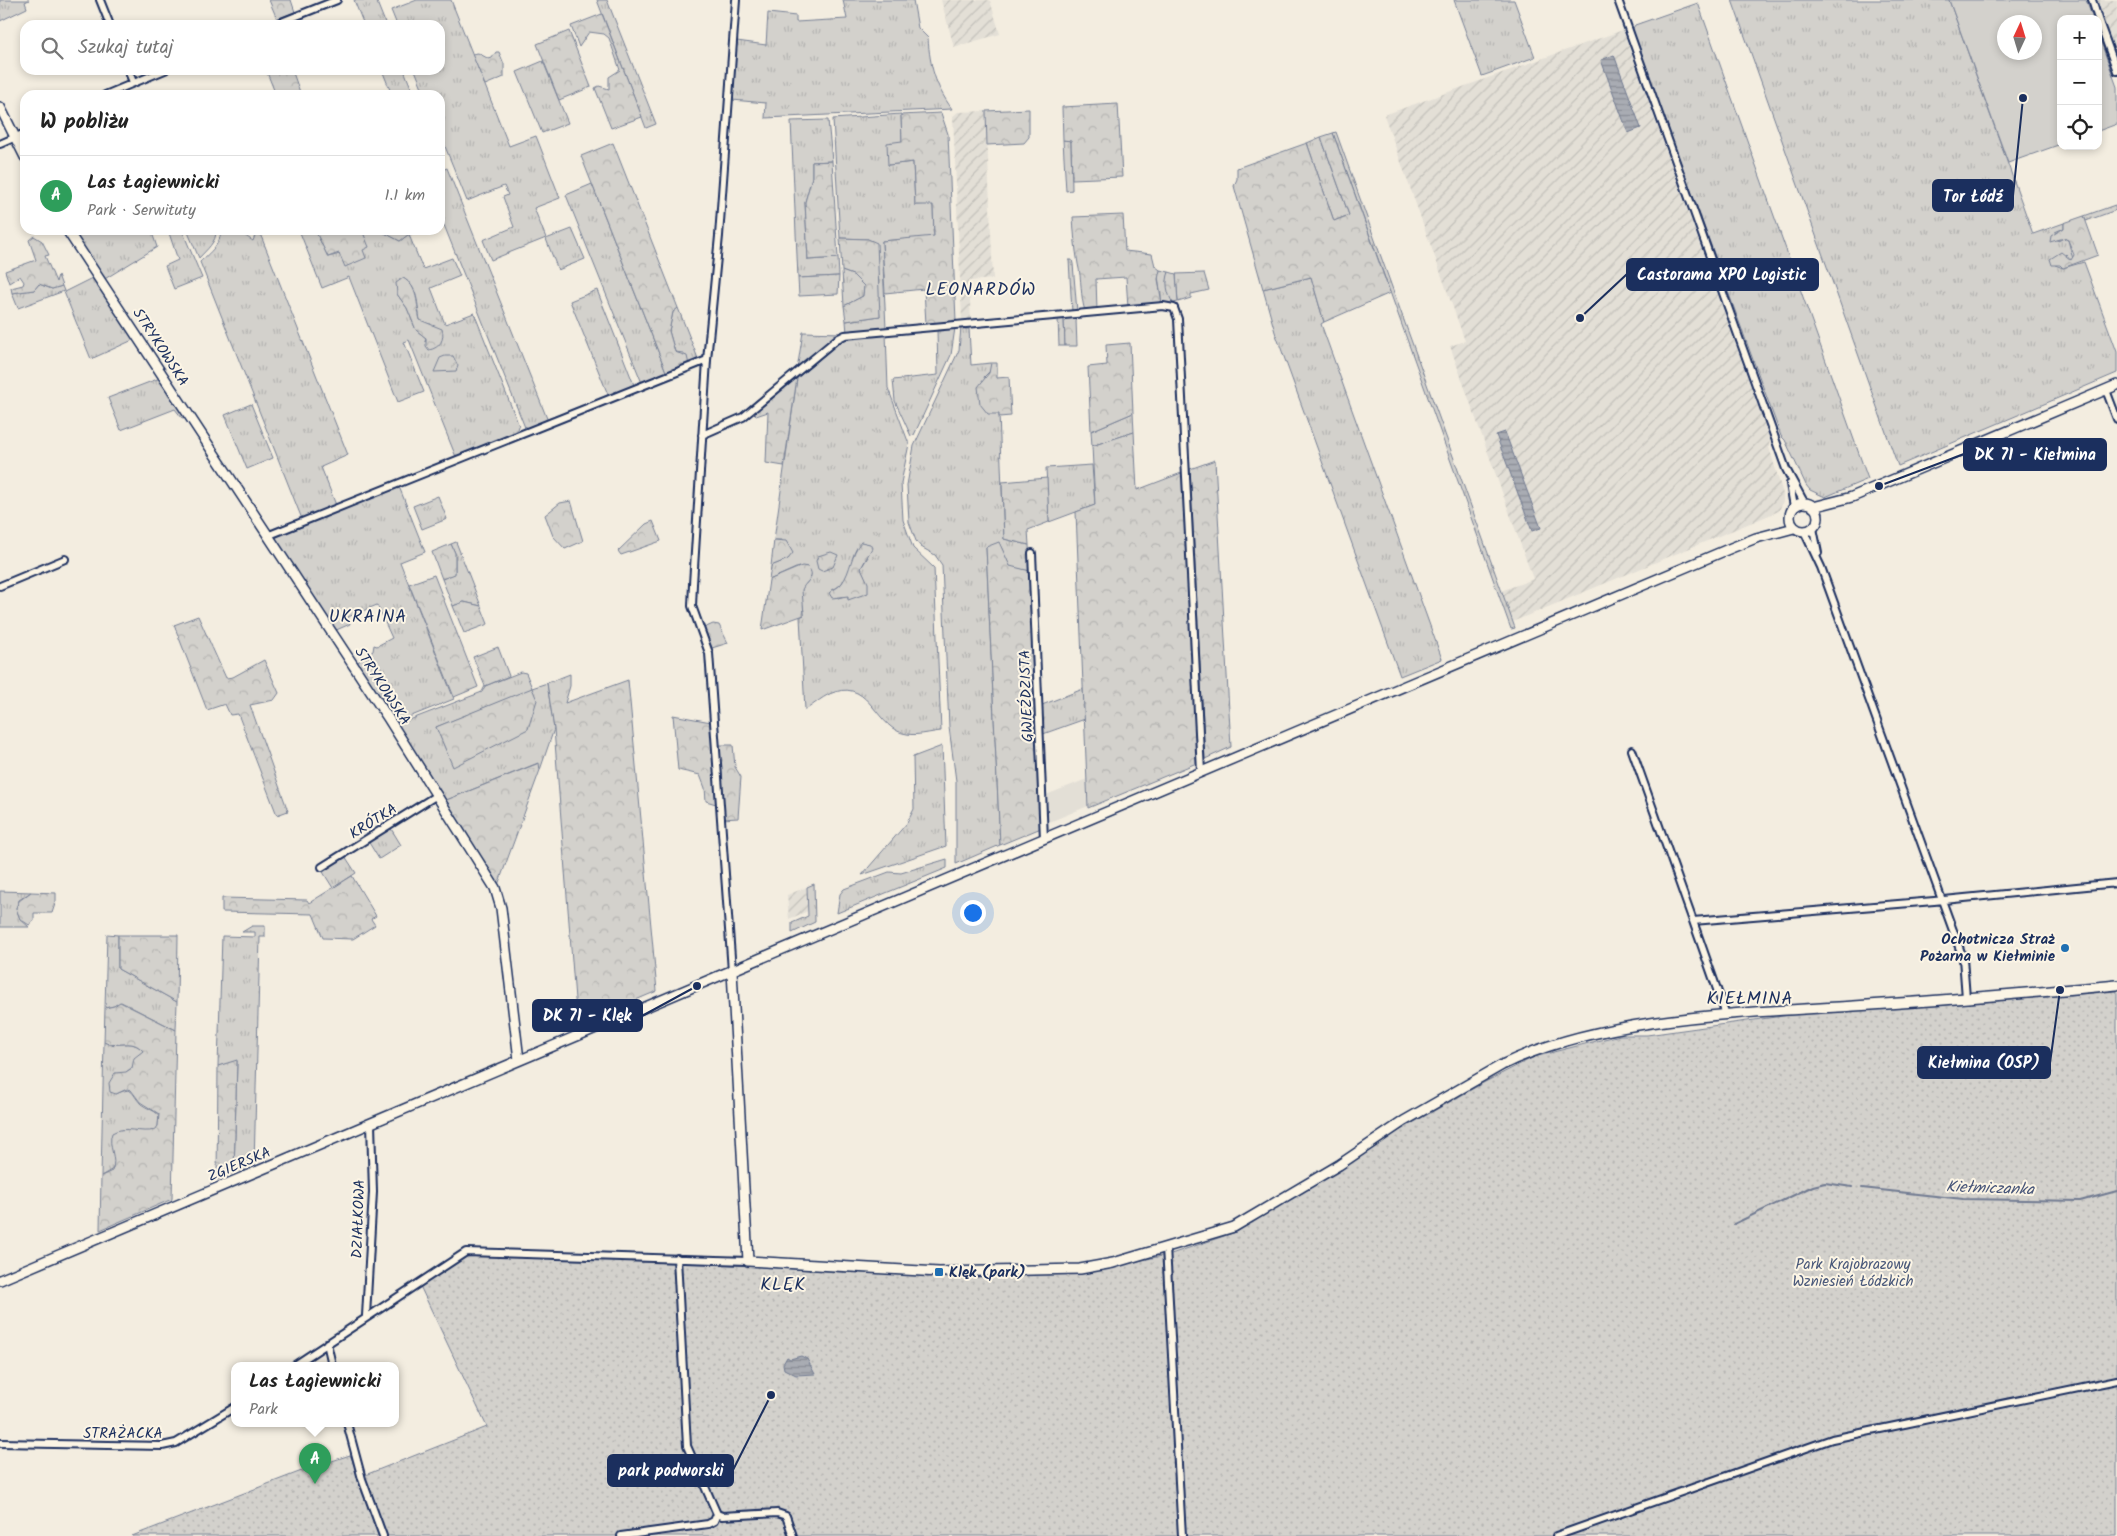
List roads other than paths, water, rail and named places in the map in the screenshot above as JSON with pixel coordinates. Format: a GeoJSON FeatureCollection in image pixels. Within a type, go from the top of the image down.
{"type":"FeatureCollection","features":[{"type":"Feature","properties":{"kind":"street"},"geometry":{"type":"LineString","coordinates":[[100,0],[108,20]]}},
{"type":"Feature","properties":{"kind":"street"},"geometry":{"type":"LineString","coordinates":[[286,20],[336,0]]}},
{"type":"Feature","properties":{"kind":"street"},"geometry":{"type":"LineString","coordinates":[[736,0],[719,236],[707,360],[692,606],[709,653],[732,971],[748,1261]]}},
{"type":"Feature","properties":{"kind":"street"},"geometry":{"type":"LineString","coordinates":[[1618,0],[1786,469],[1794,507],[1790,516],[1756,538]]}},
{"type":"Feature","properties":{"kind":"street"},"geometry":{"type":"LineString","coordinates":[[2092,0],[2097,15]]}},
{"type":"Feature","properties":{"kind":"street"},"geometry":{"type":"LineString","coordinates":[[2102,30],[2117,71]]}},
{"type":"Feature","properties":{"kind":"street"},"geometry":{"type":"LineString","coordinates":[[130,75],[133,82]]}},
{"type":"Feature","properties":{"kind":"street"},"geometry":{"type":"LineString","coordinates":[[116,90],[151,75]]}},
{"type":"Feature","properties":{"kind":"street"},"geometry":{"type":"LineString","coordinates":[[0,107],[20,148]]}},
{"type":"Feature","properties":{"kind":"street"},"geometry":{"type":"LineString","coordinates":[[0,144],[20,136]]}},
{"type":"Feature","properties":{"kind":"street","name":"STRYKOWSKA"},"geometry":{"type":"LineString","coordinates":[[70,235],[437,795],[491,882],[500,901],[519,1060]]}},
{"type":"Feature","properties":{"kind":"street"},"geometry":{"type":"LineString","coordinates":[[702,436],[744,418],[837,339],[845,335],[1164,306],[1174,308],[1178,319],[1201,772]]}},
{"type":"Feature","properties":{"kind":"street"},"geometry":{"type":"LineString","coordinates":[[267,536],[707,360]]}},
{"type":"Feature","properties":{"kind":"street"},"geometry":{"type":"LineString","coordinates":[[1808,530],[1818,517],[1852,497],[2117,385]]}},
{"type":"Feature","properties":{"kind":"street"},"geometry":{"type":"LineString","coordinates":[[2106,390],[2117,419]]}},
{"type":"Feature","properties":{"kind":"street"},"geometry":{"type":"LineString","coordinates":[[1786,469],[1818,517]]}},
{"type":"Feature","properties":{"kind":"street"},"geometry":{"type":"LineString","coordinates":[[1794,507],[1809,506],[1852,497]]}},
{"type":"Feature","properties":{"kind":"street"},"geometry":{"type":"LineString","coordinates":[[1790,516],[1794,528]]}},
{"type":"Feature","properties":{"kind":"street"},"geometry":{"type":"LineString","coordinates":[[1756,538],[1794,528],[1808,530]]}},
{"type":"Feature","properties":{"kind":"street"},"geometry":{"type":"LineString","coordinates":[[1808,530],[1963,958],[1966,998]]}},
{"type":"Feature","properties":{"kind":"street","name":"ZGIERSKA"},"geometry":{"type":"LineString","coordinates":[[0,1280],[1756,538]]}},
{"type":"Feature","properties":{"kind":"street","name":"GWIEŹDZISTA"},"geometry":{"type":"LineString","coordinates":[[1032,553],[1044,838]]}},
{"type":"Feature","properties":{"kind":"street"},"geometry":{"type":"LineString","coordinates":[[0,586],[65,559]]}},
{"type":"Feature","properties":{"kind":"street"},"geometry":{"type":"LineString","coordinates":[[1632,750],[1726,1015]]}},
{"type":"Feature","properties":{"kind":"street","name":"KRÓTKA"},"geometry":{"type":"LineString","coordinates":[[322,867],[437,795]]}},
{"type":"Feature","properties":{"kind":"street"},"geometry":{"type":"LineString","coordinates":[[1693,921],[2117,883]]}},
{"type":"Feature","properties":{"kind":"street"},"geometry":{"type":"LineString","coordinates":[[299,1362],[366,1316],[466,1252],[748,1261],[919,1272],[1006,1272],[1090,1268],[1226,1230],[1244,1222],[1339,1165],[1418,1112],[1521,1056],[1600,1033],[1726,1015],[2117,985]]}},
{"type":"Feature","properties":{"kind":"street","name":"DZIAŁKOWA"},"geometry":{"type":"LineString","coordinates":[[366,1316],[373,1192],[370,1123]]}},
{"type":"Feature","properties":{"kind":"street"},"geometry":{"type":"LineString","coordinates":[[1166,1247],[1182,1536]]}},
{"type":"Feature","properties":{"kind":"street"},"geometry":{"type":"LineString","coordinates":[[678,1258],[687,1446],[717,1514],[722,1516],[777,1513],[786,1516],[793,1536]]}},
{"type":"Feature","properties":{"kind":"street"},"geometry":{"type":"LineString","coordinates":[[326,1343],[331,1362]]}},
{"type":"Feature","properties":{"kind":"street"},"geometry":{"type":"LineString","coordinates":[[1556,1536],[1832,1439],[2117,1380]]}},
{"type":"Feature","properties":{"kind":"street","name":"STRAŻACKA"},"geometry":{"type":"LineString","coordinates":[[0,1443],[162,1446],[176,1443],[231,1409]]}},
{"type":"Feature","properties":{"kind":"street"},"geometry":{"type":"LineString","coordinates":[[348,1427],[362,1478],[384,1536]]}},
{"type":"Feature","properties":{"kind":"street"},"geometry":{"type":"LineString","coordinates":[[621,1536],[708,1524],[714,1521],[717,1514]]}},
{"type":"Feature","properties":{"kind":"waterway","name":"Kiełmiczanka"},"geometry":{"type":"LineString","coordinates":[[1734,1224],[1813,1186],[1825,1183],[1852,1187]]}},
{"type":"Feature","properties":{"kind":"waterway","name":"Kiełmiczanka"},"geometry":{"type":"LineString","coordinates":[[1862,1188],[1963,1199],[2080,1201],[2117,1191]]}},
{"type":"Feature","properties":{"kind":"place","name":"Tor Łódź"},"geometry":{"type":"Point","coordinates":[2023,98]}},
{"type":"Feature","properties":{"kind":"place","name":"Castorama XPO Logistic"},"geometry":{"type":"Point","coordinates":[1580,318]}},
{"type":"Feature","properties":{"kind":"place","name":"DK 71 - Kiełmina"},"geometry":{"type":"Point","coordinates":[1879,486]}},
{"type":"Feature","properties":{"kind":"place","name":"Ochotnicza Straż Pożarna w Kiełminie"},"geometry":{"type":"Point","coordinates":[2065,948]}},
{"type":"Feature","properties":{"kind":"place","name":"DK 71 - Klęk"},"geometry":{"type":"Point","coordinates":[697,986]}},
{"type":"Feature","properties":{"kind":"place","name":"Kiełmina (OSP)"},"geometry":{"type":"Point","coordinates":[2060,990]}},
{"type":"Feature","properties":{"kind":"place","name":"Klęk (park)"},"geometry":{"type":"Point","coordinates":[939,1272]}},
{"type":"Feature","properties":{"kind":"place","name":"park podworski"},"geometry":{"type":"Point","coordinates":[771,1395]}},
{"type":"Feature","properties":{"kind":"place","name":"Las Łagiewnicki"},"geometry":{"type":"Point","coordinates":[315,1484]}},
{"type":"Feature","properties":{"kind":"district","name":"LEONARDÓW"},"geometry":{"type":"Point","coordinates":[981,289]}},
{"type":"Feature","properties":{"kind":"district","name":"UKRAINA"},"geometry":{"type":"Point","coordinates":[368,616]}},
{"type":"Feature","properties":{"kind":"district","name":"KIEŁMINA"},"geometry":{"type":"Point","coordinates":[1750,998]}},
{"type":"Feature","properties":{"kind":"district","name":"KLĘK"},"geometry":{"type":"Point","coordinates":[783,1284]}},
{"type":"Feature","properties":{"kind":"park label","name":"Park Krajobrazowy Wzniesień Łódzkich"},"geometry":{"type":"Point","coordinates":[1853,1272]}}]}
